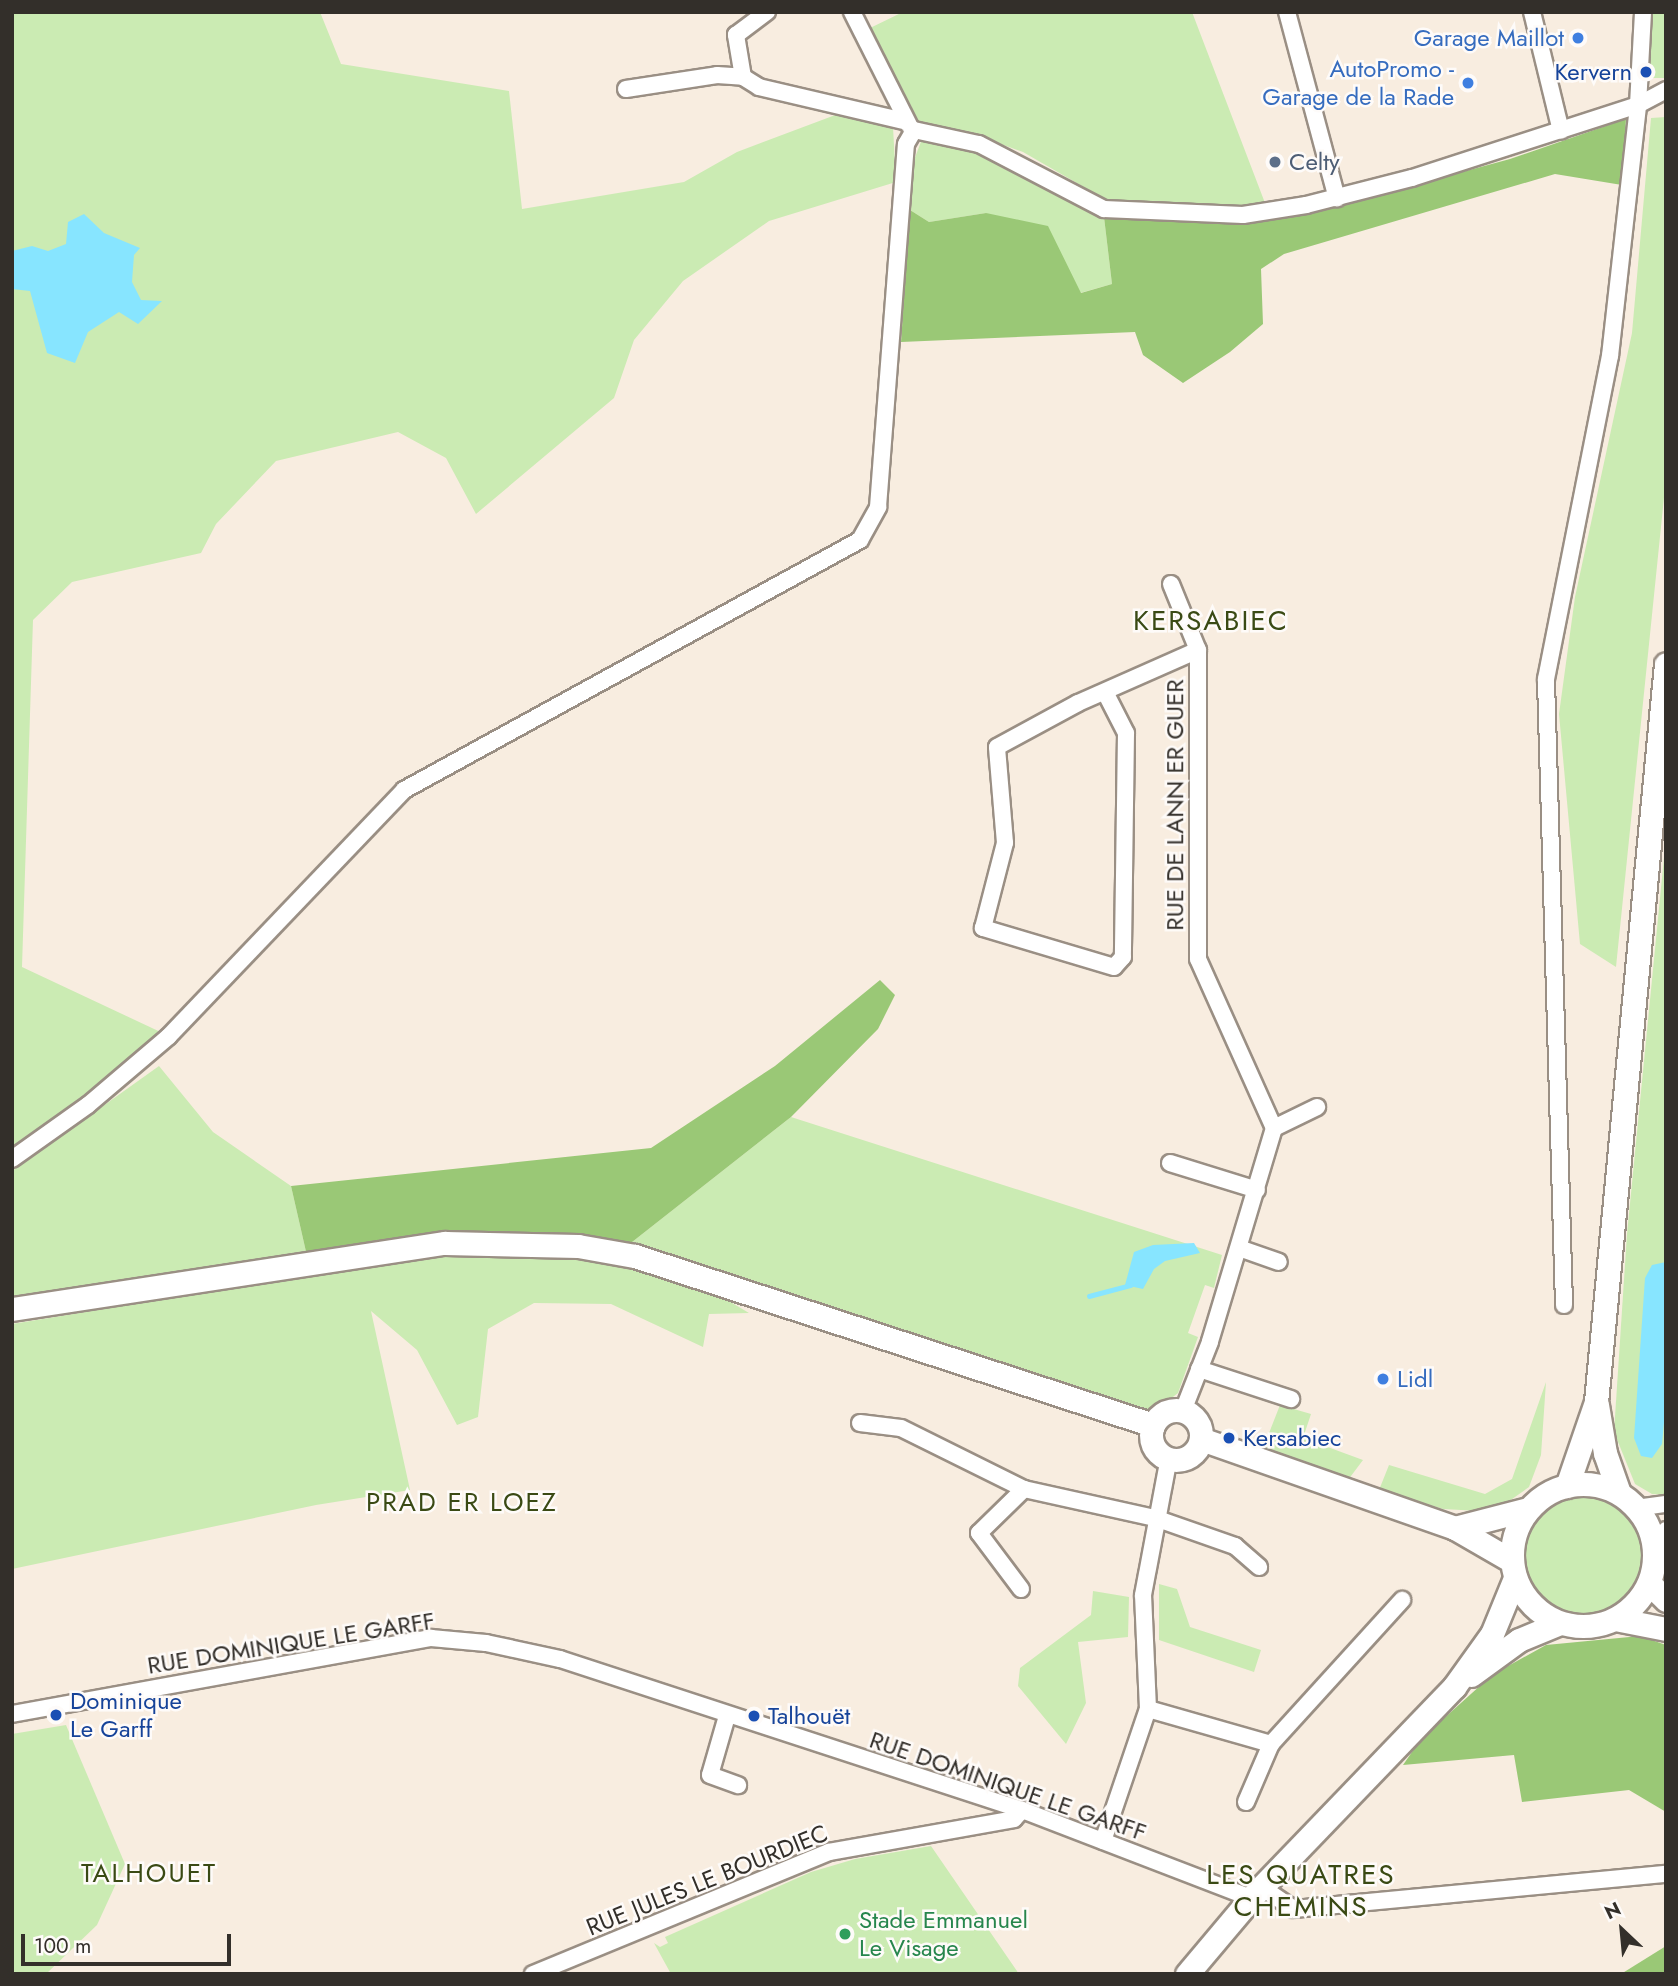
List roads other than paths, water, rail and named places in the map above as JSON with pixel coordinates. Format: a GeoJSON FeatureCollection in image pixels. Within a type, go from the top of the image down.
{"type":"FeatureCollection","features":[{"type":"Feature","properties":{"kind":"main road"},"geometry":{"type":"LineString","coordinates":[[1567,1486],[1596,1402],[1666,664]]}},
{"type":"Feature","properties":{"kind":"main road"},"geometry":{"type":"LineString","coordinates":[[12,1309],[444,1242],[578,1246],[635,1256],[1153,1425]]}},
{"type":"Feature","properties":{"kind":"main road"},"geometry":{"type":"LineString","coordinates":[[1596,1402],[1605,1454],[1628,1500],[1660,1538],[1649,1583],[1633,1606],[1615,1619]]}},
{"type":"Feature","properties":{"kind":"main road"},"geometry":{"type":"LineString","coordinates":[[1184,1411],[1195,1419],[1200,1439],[1189,1456],[1169,1458],[1155,1449],[1153,1425],[1163,1413],[1184,1411]]}},
{"type":"Feature","properties":{"kind":"main road"},"geometry":{"type":"LineString","coordinates":[[1200,1439],[1455,1528],[1513,1570],[1532,1606],[1560,1623],[1577,1626],[1615,1619],[1666,1629]]}},
{"type":"Feature","properties":{"kind":"main road"},"geometry":{"type":"LineString","coordinates":[[1455,1528],[1528,1509],[1567,1486],[1593,1485],[1628,1500]]}},
{"type":"Feature","properties":{"kind":"main road"},"geometry":{"type":"LineString","coordinates":[[1187,1974],[1305,1844],[1454,1687],[1492,1634],[1513,1570],[1515,1534],[1528,1509]]}},
{"type":"Feature","properties":{"kind":"main road"},"geometry":{"type":"LineString","coordinates":[[1649,1583],[1666,1600]]}},
{"type":"Feature","properties":{"kind":"main road"},"geometry":{"type":"LineString","coordinates":[[1454,1687],[1519,1640],[1560,1623]]}},
{"type":"Feature","properties":{"kind":"street"},"geometry":{"type":"LineString","coordinates":[[743,77],[736,35],[767,12]]}},
{"type":"Feature","properties":{"kind":"street"},"geometry":{"type":"LineString","coordinates":[[12,1159],[88,1105],[169,1035],[404,790],[865,534],[878,507],[909,125],[852,12]]}},
{"type":"Feature","properties":{"kind":"street"},"geometry":{"type":"LineString","coordinates":[[1287,12],[1336,198]]}},
{"type":"Feature","properties":{"kind":"street"},"geometry":{"type":"LineString","coordinates":[[1532,12],[1561,131]]}},
{"type":"Feature","properties":{"kind":"street"},"geometry":{"type":"LineString","coordinates":[[1564,1305],[1546,679],[1610,356],[1638,105],[1643,12]]}},
{"type":"Feature","properties":{"kind":"street"},"geometry":{"type":"LineString","coordinates":[[626,89],[717,75],[743,77],[760,87],[979,144],[1104,209],[1243,215],[1336,198],[1561,131],[1638,105],[1666,90]]}},
{"type":"Feature","properties":{"kind":"street"},"geometry":{"type":"LineString","coordinates":[[1638,105],[1666,103]]}},
{"type":"Feature","properties":{"kind":"street","name":"RUE DE LANN ER GUER"},"geometry":{"type":"LineString","coordinates":[[1171,584],[1198,650],[1198,959],[1274,1128]]}},
{"type":"Feature","properties":{"kind":"street","name":"RUE DE LANN ER GUER"},"geometry":{"type":"LineString","coordinates":[[1106,694],[1126,733],[1122,957],[1114,967],[983,928],[1005,843],[997,747],[1078,703],[1106,694],[1198,650]]}},
{"type":"Feature","properties":{"kind":"street"},"geometry":{"type":"LineString","coordinates":[[1184,1411],[1239,1248],[1274,1128],[1317,1107]]}},
{"type":"Feature","properties":{"kind":"street"},"geometry":{"type":"LineString","coordinates":[[1170,1163],[1257,1190]]}},
{"type":"Feature","properties":{"kind":"street"},"geometry":{"type":"LineString","coordinates":[[1239,1248],[1279,1262]]}},
{"type":"Feature","properties":{"kind":"street"},"geometry":{"type":"LineString","coordinates":[[1199,1369],[1290,1399]]}},
{"type":"Feature","properties":{"kind":"street"},"geometry":{"type":"LineString","coordinates":[[860,1423],[901,1428],[1024,1489],[1155,1518],[1235,1546],[1259,1567]]}},
{"type":"Feature","properties":{"kind":"street"},"geometry":{"type":"LineString","coordinates":[[1103,1841],[1147,1709],[1143,1595],[1155,1518],[1169,1458]]}},
{"type":"Feature","properties":{"kind":"street"},"geometry":{"type":"LineString","coordinates":[[1021,1589],[979,1533],[1024,1489]]}},
{"type":"Feature","properties":{"kind":"street"},"geometry":{"type":"LineString","coordinates":[[1628,1500],[1666,1504]]}},
{"type":"Feature","properties":{"kind":"street"},"geometry":{"type":"LineString","coordinates":[[1246,1802],[1271,1744],[1402,1600]]}},
{"type":"Feature","properties":{"kind":"street","name":"RUE DOMINIQUE LE GARFF"},"geometry":{"type":"LineString","coordinates":[[12,1714],[431,1638],[486,1643],[561,1659],[727,1716],[1021,1810],[1259,1894],[1294,1909],[1666,1874]]}},
{"type":"Feature","properties":{"kind":"street"},"geometry":{"type":"LineString","coordinates":[[1147,1709],[1271,1744]]}},
{"type":"Feature","properties":{"kind":"street"},"geometry":{"type":"LineString","coordinates":[[727,1716],[710,1774],[738,1785]]}},
{"type":"Feature","properties":{"kind":"street","name":"RUE JULES LE BOURDIEC"},"geometry":{"type":"LineString","coordinates":[[534,1974],[829,1852],[1014,1819],[1021,1810]]}},
{"type":"Feature","properties":{"kind":"water"},"geometry":{"type":"Polygon","coordinates":[[[84,214],[104,233],[140,248],[134,255],[132,282],[141,300],[162,301],[138,324],[119,312],[88,332],[75,363],[47,353],[30,291],[12,289],[12,251],[32,246],[48,251],[66,244],[68,222],[84,214]]]}},
{"type":"Feature","properties":{"kind":"water"},"geometry":{"type":"Polygon","coordinates":[[[1194,1243],[1200,1253],[1165,1261],[1154,1269],[1143,1289],[1125,1285],[1134,1252],[1153,1245],[1194,1243]]]}},
{"type":"Feature","properties":{"kind":"water"},"geometry":{"type":"Polygon","coordinates":[[[1666,1262],[1666,1400],[1662,1444],[1652,1458],[1641,1456],[1634,1438],[1645,1278],[1652,1265],[1666,1262]]]}},
{"type":"Feature","properties":{"kind":"waterway"},"geometry":{"type":"LineString","coordinates":[[1089,1296],[1131,1285]]}},
{"type":"Feature","properties":{"kind":"place","name":"Garage Maillot"},"geometry":{"type":"Point","coordinates":[1578,38]}},
{"type":"Feature","properties":{"kind":"place","name":"Kervern"},"geometry":{"type":"Point","coordinates":[1646,72]}},
{"type":"Feature","properties":{"kind":"place","name":"AutoPromo - Garage de la Rade"},"geometry":{"type":"Point","coordinates":[1468,83]}},
{"type":"Feature","properties":{"kind":"place","name":"Celty"},"geometry":{"type":"Point","coordinates":[1275,162]}},
{"type":"Feature","properties":{"kind":"place","name":"Lidl"},"geometry":{"type":"Point","coordinates":[1383,1379]}},
{"type":"Feature","properties":{"kind":"place","name":"Kersabiec"},"geometry":{"type":"Point","coordinates":[1229,1438]}},
{"type":"Feature","properties":{"kind":"place","name":"Dominique Le Garff"},"geometry":{"type":"Point","coordinates":[56,1715]}},
{"type":"Feature","properties":{"kind":"place","name":"Talhouët"},"geometry":{"type":"Point","coordinates":[754,1716]}},
{"type":"Feature","properties":{"kind":"place","name":"Stade Emmanuel Le Visage"},"geometry":{"type":"Point","coordinates":[845,1934]}},
{"type":"Feature","properties":{"kind":"district","name":"KERSABIEC"},"geometry":{"type":"Point","coordinates":[1211,621]}},
{"type":"Feature","properties":{"kind":"district","name":"PRAD ER LOEZ"},"geometry":{"type":"Point","coordinates":[462,1503]}},
{"type":"Feature","properties":{"kind":"district","name":"TALHOUET"},"geometry":{"type":"Point","coordinates":[149,1874]}},
{"type":"Feature","properties":{"kind":"district","name":"LES QUATRES CHEMINS"},"geometry":{"type":"Point","coordinates":[1301,1891]}}]}
